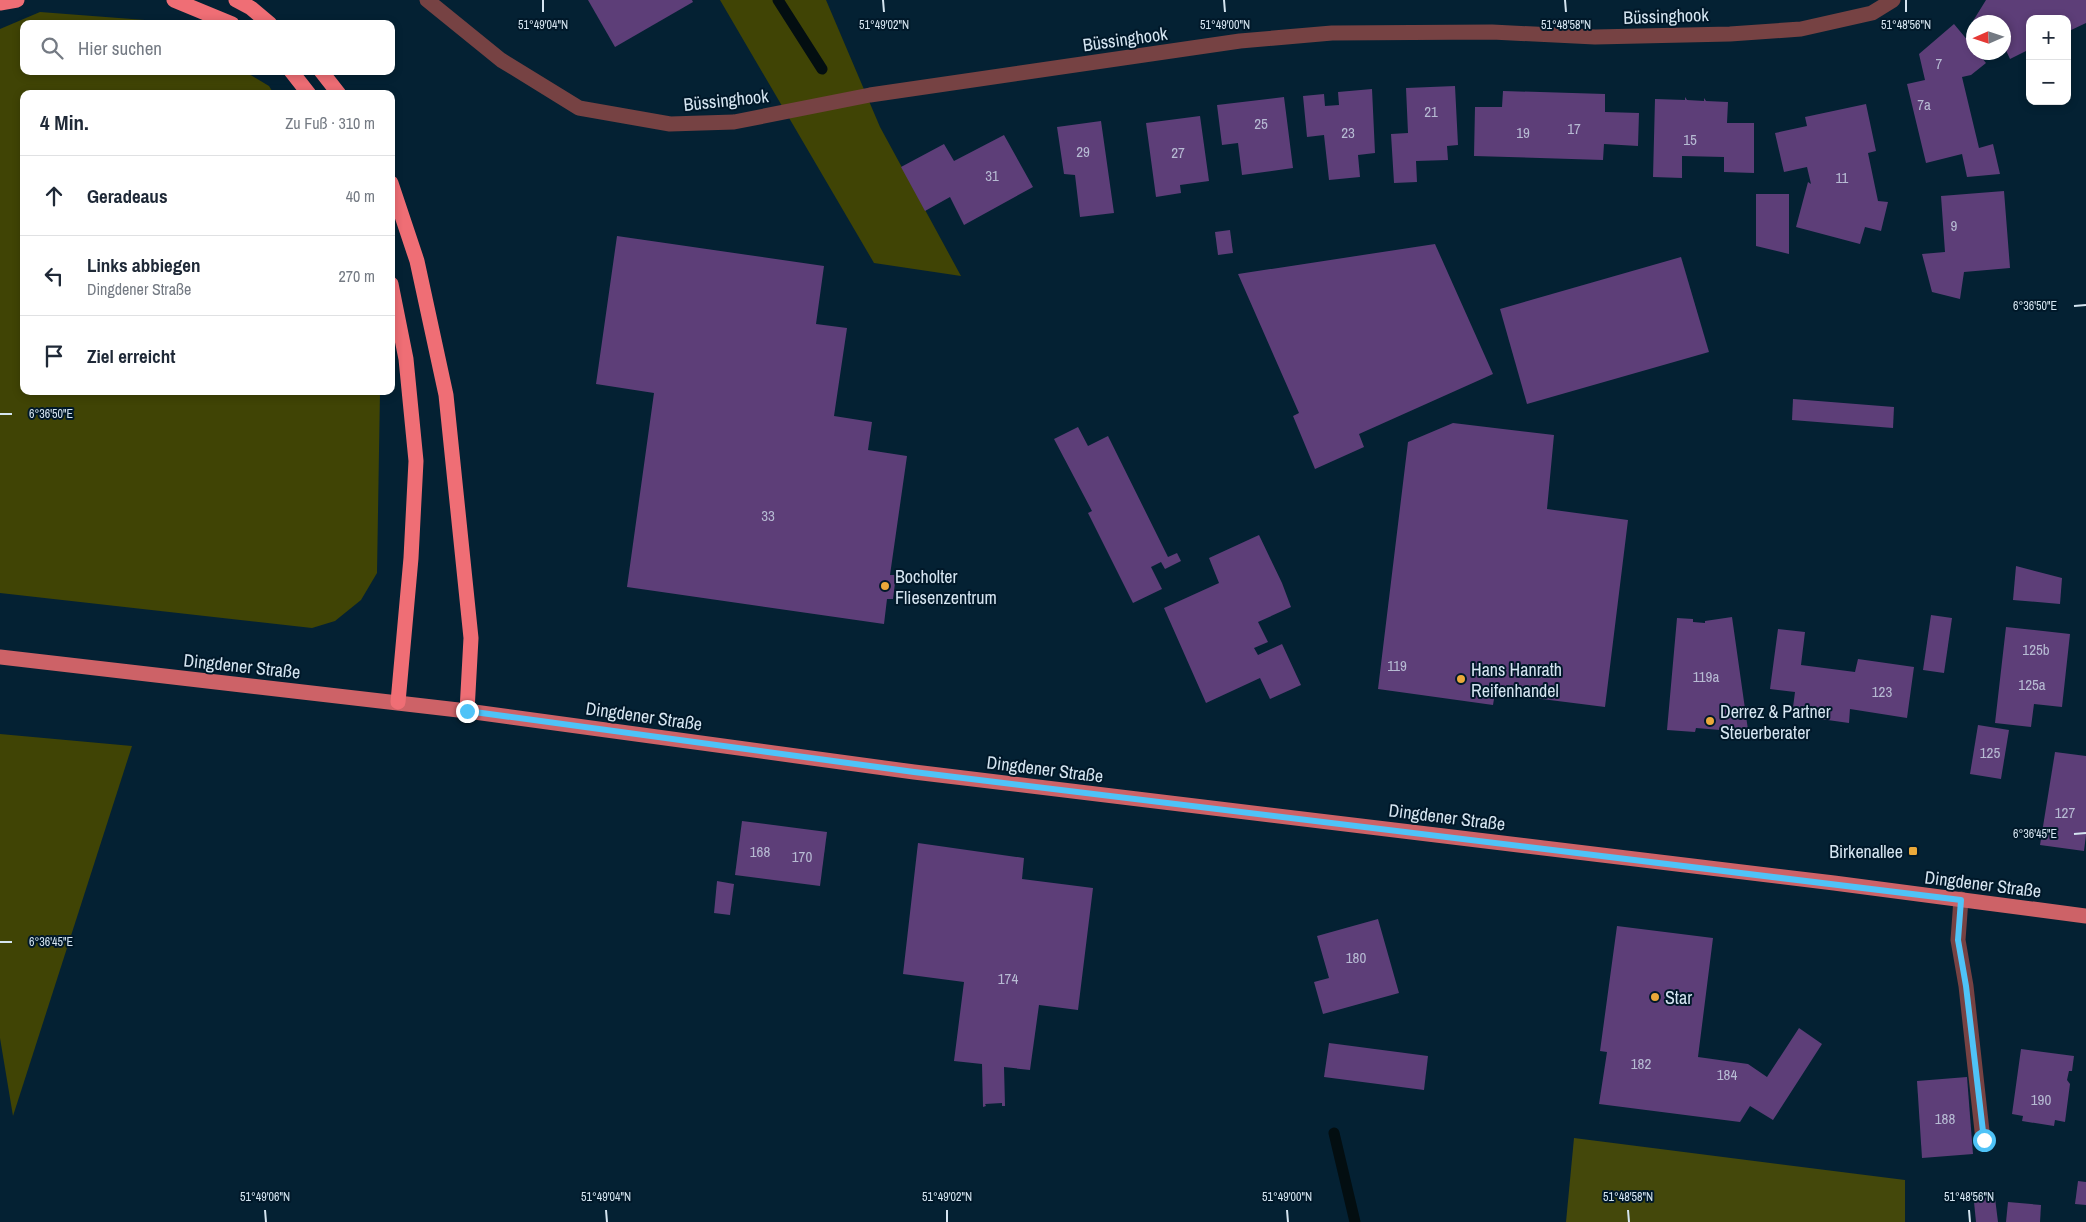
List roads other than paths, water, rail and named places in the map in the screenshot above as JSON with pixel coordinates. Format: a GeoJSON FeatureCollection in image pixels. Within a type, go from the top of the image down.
{"type":"FeatureCollection","features":[{"type":"Feature","properties":{"kind":"highway"},"geometry":{"type":"LineString","coordinates":[[0,3],[17,0]]}},
{"type":"Feature","properties":{"kind":"highway"},"geometry":{"type":"LineString","coordinates":[[174,0],[222,20]]}},
{"type":"Feature","properties":{"kind":"highway"},"geometry":{"type":"LineString","coordinates":[[236,0],[251,8],[265,20]]}},
{"type":"Feature","properties":{"kind":"highway"},"geometry":{"type":"LineString","coordinates":[[294,75],[306,90]]}},
{"type":"Feature","properties":{"kind":"highway"},"geometry":{"type":"LineString","coordinates":[[324,75],[336,90]]}},
{"type":"Feature","properties":{"kind":"highway"},"geometry":{"type":"LineString","coordinates":[[395,195],[417,261],[446,395],[471,638],[467,711]]}},
{"type":"Feature","properties":{"kind":"highway"},"geometry":{"type":"LineString","coordinates":[[395,304],[406,359],[416,461],[411,558],[398,702]]}},
{"type":"Feature","properties":{"kind":"main road","name":"Dingdener Straße"},"geometry":{"type":"LineString","coordinates":[[0,657],[398,702],[923,774],[1824,881],[2086,916]]}},
{"type":"Feature","properties":{"kind":"street","name":"Büssinghook"},"geometry":{"type":"LineString","coordinates":[[427,0],[502,60],[579,108],[670,124],[734,122],[870,95],[1240,41],[1332,33],[1492,32],[1595,37],[1730,34],[1801,29],[1872,13],[1893,0]]}},
{"type":"Feature","properties":{"kind":"street"},"geometry":{"type":"LineString","coordinates":[[1961,900],[1958,940],[1966,986],[1984,1140]]}},
{"type":"Feature","properties":{"kind":"waterway"},"geometry":{"type":"LineString","coordinates":[[778,0],[822,69]]}},
{"type":"Feature","properties":{"kind":"waterway"},"geometry":{"type":"LineString","coordinates":[[1334,1133],[1355,1222]]}},
{"type":"Feature","properties":{"kind":"place","name":"Bocholter Fliesenzentrum"},"geometry":{"type":"Point","coordinates":[885,586]}},
{"type":"Feature","properties":{"kind":"place","name":"Hans Hanrath Reifenhandel"},"geometry":{"type":"Point","coordinates":[1461,679]}},
{"type":"Feature","properties":{"kind":"place","name":"Derrez & Partner Steuerberater"},"geometry":{"type":"Point","coordinates":[1710,721]}},
{"type":"Feature","properties":{"kind":"place","name":"Birkenallee"},"geometry":{"type":"Point","coordinates":[1913,851]}},
{"type":"Feature","properties":{"kind":"place","name":"Star"},"geometry":{"type":"Point","coordinates":[1655,997]}}]}
